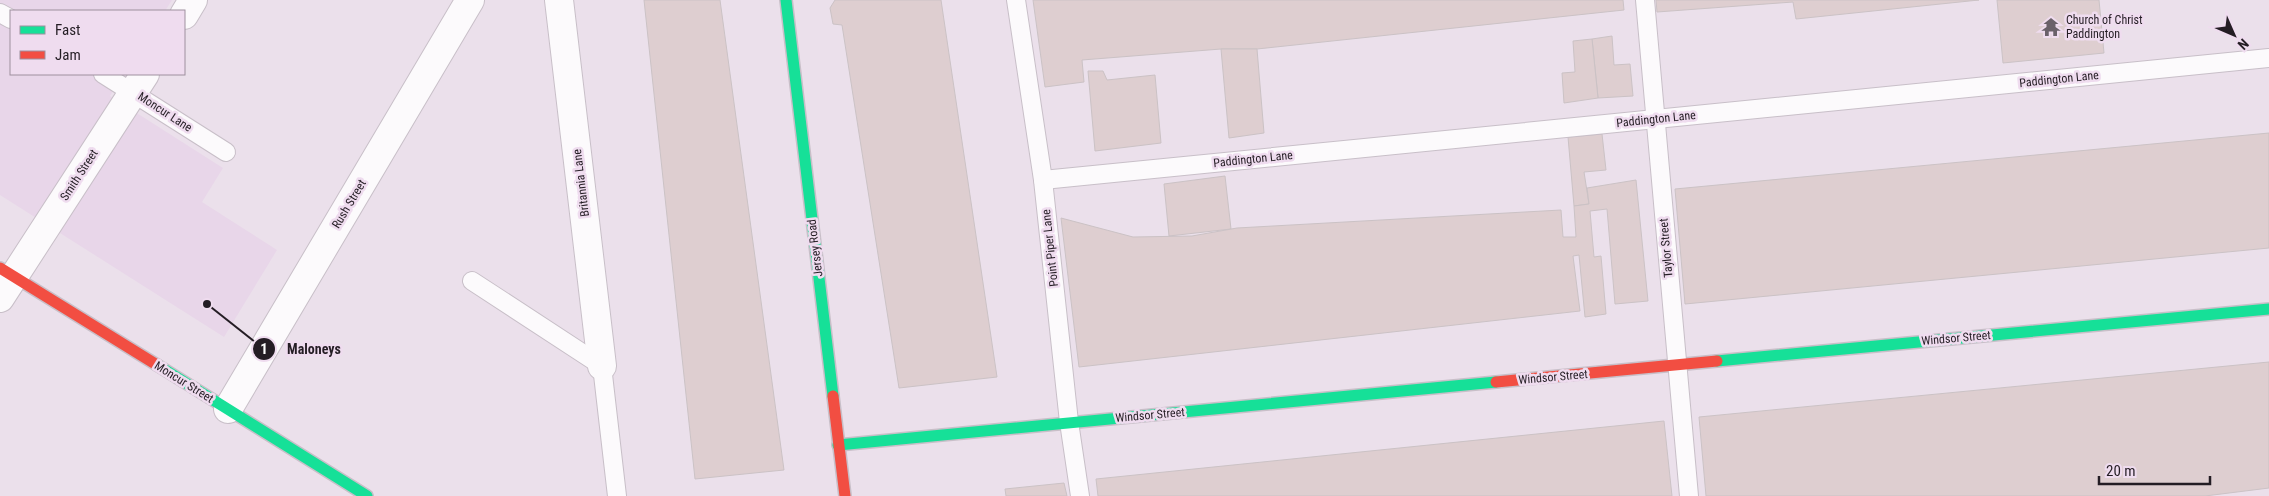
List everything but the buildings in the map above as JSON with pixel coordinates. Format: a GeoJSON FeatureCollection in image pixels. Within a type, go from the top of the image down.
{"type":"FeatureCollection","features":[{"type":"Feature","properties":{"kind":"street"},"geometry":{"type":"LineString","coordinates":[[185,13],[193,0]]}},
{"type":"Feature","properties":{"kind":"street","name":"Rush Street"},"geometry":{"type":"LineString","coordinates":[[228,409],[470,0]]}},
{"type":"Feature","properties":{"kind":"street","name":"Britannia Lane"},"geometry":{"type":"LineString","coordinates":[[559,0],[602,366]]}},
{"type":"Feature","properties":{"kind":"street","name":"Jersey Road"},"geometry":{"type":"LineString","coordinates":[[786,0],[845,496]]}},
{"type":"Feature","properties":{"kind":"street","name":"Smith Street"},"geometry":{"type":"LineString","coordinates":[[5,281],[139,83]]}},
{"type":"Feature","properties":{"kind":"street","name":"Moncur Street"},"geometry":{"type":"LineString","coordinates":[[5,281],[228,409],[367,496]]}},
{"type":"Feature","properties":{"kind":"street","name":"Windsor Street"},"geometry":{"type":"LineString","coordinates":[[838,444],[2269,309]]}},
{"type":"Feature","properties":{"kind":"lane","name":"Point Piper Lane"},"geometry":{"type":"LineString","coordinates":[[1016,0],[1043,180],[1069,422],[1080,496]]}},
{"type":"Feature","properties":{"kind":"lane","name":"Taylor Street"},"geometry":{"type":"LineString","coordinates":[[1645,0],[1688,496]]}},
{"type":"Feature","properties":{"kind":"lane","name":"Paddington Lane"},"geometry":{"type":"LineString","coordinates":[[1043,180],[2269,58]]}},
{"type":"Feature","properties":{"kind":"lane","name":"Moncur Lane"},"geometry":{"type":"LineString","coordinates":[[106,75],[139,83],[226,152]]}},
{"type":"Feature","properties":{"kind":"lane"},"geometry":{"type":"LineString","coordinates":[[472,281],[602,366]]}},
{"type":"Feature","properties":{"kind":"lane","name":"Britannia Lane"},"geometry":{"type":"LineString","coordinates":[[602,366],[617,496]]}},
{"type":"Feature","properties":{"kind":"shaded area"},"geometry":{"type":"Polygon","coordinates":[[[0,0],[172,0],[166,10],[10,10],[10,75],[123,75],[110,96],[223,168],[202,202],[277,250],[224,337],[0,195],[0,0]]]}},
{"type":"Feature","properties":{"kind":"traffic: fast"},"geometry":{"type":"LineString","coordinates":[[786,0],[833,396]]}},
{"type":"Feature","properties":{"kind":"traffic: fast"},"geometry":{"type":"LineString","coordinates":[[1717,361],[2269,309]]}},
{"type":"Feature","properties":{"kind":"traffic: fast"},"geometry":{"type":"LineString","coordinates":[[157,365],[367,496]]}},
{"type":"Feature","properties":{"kind":"traffic: fast"},"geometry":{"type":"LineString","coordinates":[[838,445],[1496,382]]}},
{"type":"Feature","properties":{"kind":"traffic: jam"},"geometry":{"type":"LineString","coordinates":[[0,268],[157,365]]}},
{"type":"Feature","properties":{"kind":"traffic: jam"},"geometry":{"type":"LineString","coordinates":[[1496,382],[1717,361]]}},
{"type":"Feature","properties":{"kind":"traffic: jam"},"geometry":{"type":"LineString","coordinates":[[833,396],[845,496]]}},
{"type":"Feature","properties":{"kind":"place","name":"Church of Christ Paddington"},"geometry":{"type":"Point","coordinates":[2051,27]}},
{"type":"Feature","properties":{"kind":"place","name":"Maloneys"},"geometry":{"type":"Point","coordinates":[207,304]}}]}
